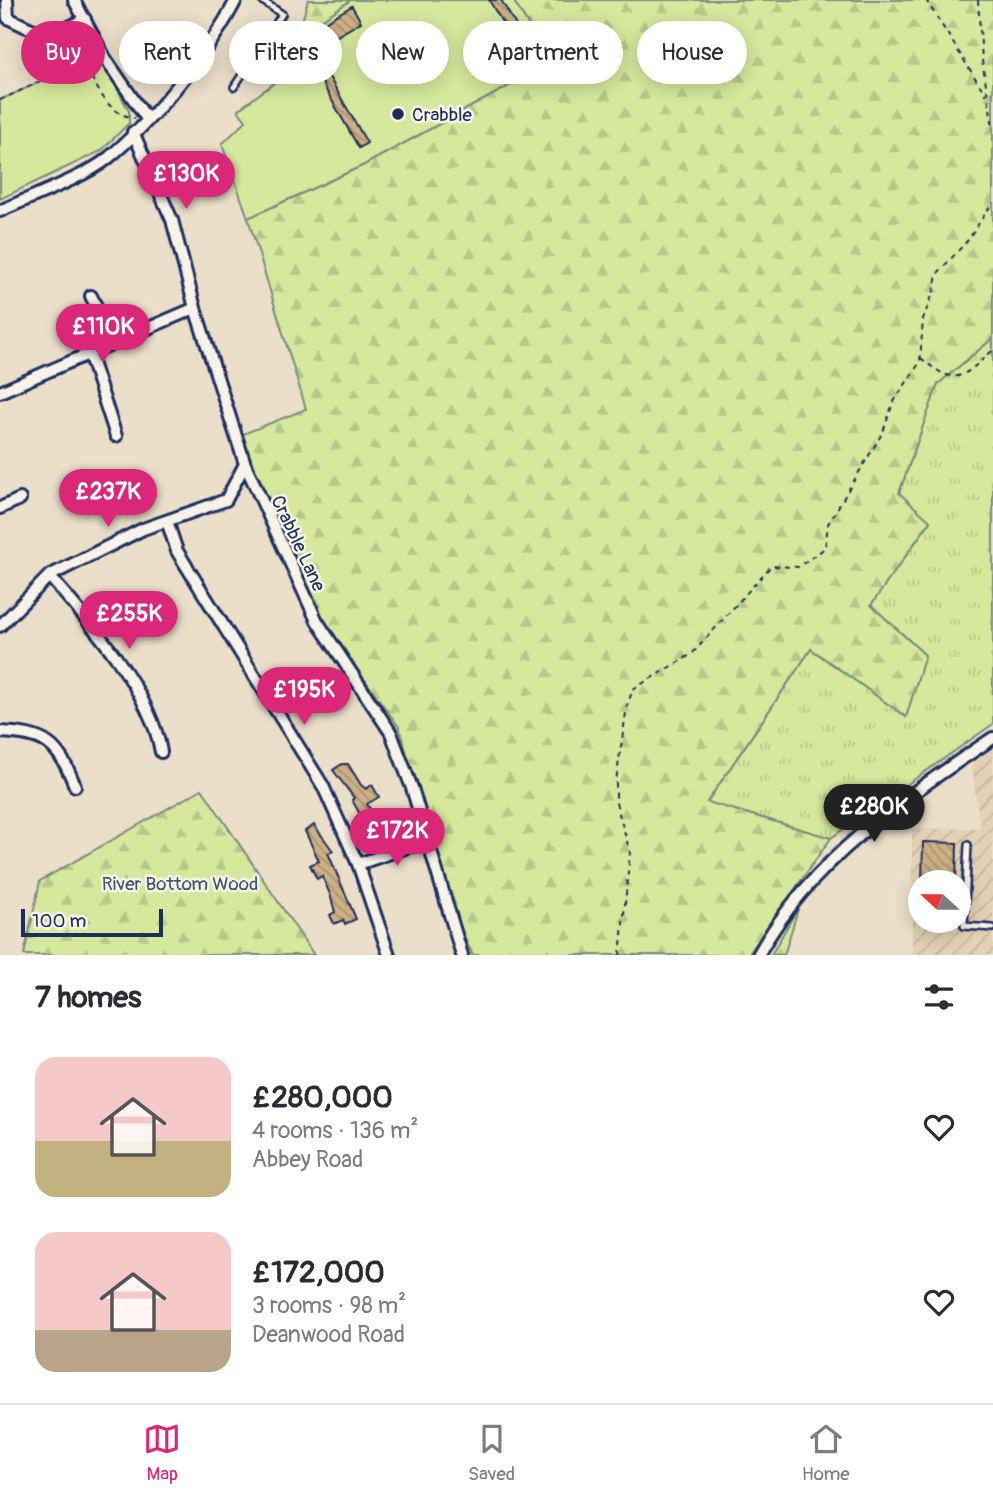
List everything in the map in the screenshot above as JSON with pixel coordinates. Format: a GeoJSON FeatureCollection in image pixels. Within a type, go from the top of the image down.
{"type":"FeatureCollection","features":[{"type":"Feature","properties":{"kind":"street"},"geometry":{"type":"LineString","coordinates":[[7,0],[4,20],[46,36],[85,19]]}},
{"type":"Feature","properties":{"kind":"street"},"geometry":{"type":"LineString","coordinates":[[74,0],[105,58],[147,119]]}},
{"type":"Feature","properties":{"kind":"street"},"geometry":{"type":"LineString","coordinates":[[0,211],[106,160],[188,72],[227,19],[236,0]]}},
{"type":"Feature","properties":{"kind":"street","name":"Crabble Lane"},"geometry":{"type":"LineString","coordinates":[[134,132],[172,220],[195,308],[245,464],[317,621],[391,733],[412,788],[462,955]]}},
{"type":"Feature","properties":{"kind":"street"},"geometry":{"type":"LineString","coordinates":[[91,296],[114,342]]}},
{"type":"Feature","properties":{"kind":"street"},"geometry":{"type":"LineString","coordinates":[[0,392],[195,308]]}},
{"type":"Feature","properties":{"kind":"street"},"geometry":{"type":"LineString","coordinates":[[89,353],[116,436]]}},
{"type":"Feature","properties":{"kind":"street"},"geometry":{"type":"LineString","coordinates":[[0,626],[48,576],[143,529],[226,500],[245,464]]}},
{"type":"Feature","properties":{"kind":"street"},"geometry":{"type":"LineString","coordinates":[[0,508],[20,499]]}},
{"type":"Feature","properties":{"kind":"street"},"geometry":{"type":"LineString","coordinates":[[167,521],[177,551],[323,786],[358,864],[389,955]]}},
{"type":"Feature","properties":{"kind":"street"},"geometry":{"type":"LineString","coordinates":[[48,576],[93,625],[130,680],[158,733],[161,752]]}},
{"type":"Feature","properties":{"kind":"street"},"geometry":{"type":"LineString","coordinates":[[0,732],[47,740],[64,757],[75,786]]}},
{"type":"Feature","properties":{"kind":"street"},"geometry":{"type":"LineString","coordinates":[[758,955],[775,923],[845,846],[941,773],[993,738]]}},
{"type":"Feature","properties":{"kind":"street"},"geometry":{"type":"LineString","coordinates":[[358,864],[426,841]]}},
{"type":"Feature","properties":{"kind":"lane"},"geometry":{"type":"LineString","coordinates":[[234,87],[282,14],[261,0]]}},
{"type":"Feature","properties":{"kind":"lane"},"geometry":{"type":"LineString","coordinates":[[968,845],[964,926],[993,928]]}},
{"type":"Feature","properties":{"kind":"path"},"geometry":{"type":"LineString","coordinates":[[926,0],[987,96]]}},
{"type":"Feature","properties":{"kind":"path"},"geometry":{"type":"LineString","coordinates":[[978,0],[987,96],[993,127]]}},
{"type":"Feature","properties":{"kind":"path"},"geometry":{"type":"LineString","coordinates":[[0,100],[84,62],[110,107],[114,107],[121,116],[147,119]]}},
{"type":"Feature","properties":{"kind":"path"},"geometry":{"type":"LineString","coordinates":[[621,955],[630,852],[616,803],[615,781],[624,738],[626,706],[633,689],[692,654],[771,566],[798,567],[825,548],[828,524],[883,432],[893,403],[920,358],[923,319],[934,291],[937,274],[968,240],[993,202]]}},
{"type":"Feature","properties":{"kind":"path"},"geometry":{"type":"LineString","coordinates":[[920,358],[940,374],[953,379],[967,373],[993,350]]}},
{"type":"Feature","properties":{"kind":"shaded area"},"geometry":{"type":"Polygon","coordinates":[[[993,738],[993,955],[912,955],[912,933],[971,933],[971,870],[912,870],[912,829],[980,828],[971,758],[993,738]]]}},
{"type":"Feature","properties":{"kind":"green space"},"geometry":{"type":"Polygon","coordinates":[[[308,0],[351,0],[320,21],[302,21],[308,0]]]}},
{"type":"Feature","properties":{"kind":"green space"},"geometry":{"type":"Polygon","coordinates":[[[351,0],[513,0],[526,21],[463,21],[463,84],[512,84],[364,165],[248,218],[222,144],[246,121],[238,110],[273,84],[342,84],[342,21],[320,21],[351,0]]]}},
{"type":"Feature","properties":{"kind":"green space"},"geometry":{"type":"Polygon","coordinates":[[[513,0],[993,0],[993,338],[938,384],[899,493],[930,521],[871,605],[925,655],[906,717],[811,649],[707,802],[831,838],[748,955],[472,955],[451,904],[399,727],[315,611],[238,436],[306,409],[248,218],[364,165],[512,84],[623,84],[623,21],[526,21],[513,0]]]}},
{"type":"Feature","properties":{"kind":"green space"},"geometry":{"type":"Polygon","coordinates":[[[105,66],[129,111],[129,123],[101,151],[0,199],[0,100],[35,84],[105,84],[105,66]]]}},
{"type":"Feature","properties":{"kind":"green space"},"geometry":{"type":"Polygon","coordinates":[[[993,338],[993,724],[831,838],[707,802],[811,649],[906,717],[925,655],[871,605],[930,522],[899,493],[938,384],[993,338]]]}},
{"type":"Feature","properties":{"kind":"green space","name":"River Bottom Wood"},"geometry":{"type":"Polygon","coordinates":[[[202,789],[314,955],[24,955],[40,881],[202,789]]]}},
{"type":"Feature","properties":{"kind":"green space"},"geometry":{"type":"Polygon","coordinates":[[[799,906],[784,955],[771,955],[799,906]]]}},
{"type":"Feature","properties":{"kind":"building"},"geometry":{"type":"Polygon","coordinates":[[[489,0],[501,0],[513,21],[501,21],[489,0]]]}},
{"type":"Feature","properties":{"kind":"building"},"geometry":{"type":"Polygon","coordinates":[[[352,6],[360,21],[356,21],[356,25],[342,33],[342,21],[326,21],[352,6]]]}},
{"type":"Feature","properties":{"kind":"building"},"geometry":{"type":"Polygon","coordinates":[[[323,84],[333,84],[367,143],[359,148],[323,84]]]}},
{"type":"Feature","properties":{"kind":"building"},"geometry":{"type":"Polygon","coordinates":[[[342,764],[348,764],[366,789],[372,785],[379,797],[367,804],[376,819],[366,825],[352,800],[354,798],[333,770],[342,764]]]}},
{"type":"Feature","properties":{"kind":"building"},"geometry":{"type":"Polygon","coordinates":[[[314,825],[333,851],[328,853],[356,919],[345,924],[343,920],[334,924],[330,915],[335,912],[330,894],[322,876],[317,879],[310,865],[319,861],[305,831],[314,825]]]}},
{"type":"Feature","properties":{"kind":"building"},"geometry":{"type":"Polygon","coordinates":[[[923,842],[957,843],[956,870],[922,870],[923,842]]]}},
{"type":"Feature","properties":{"kind":"place","name":"Crabble"},"geometry":{"type":"Point","coordinates":[398,114]}}]}
